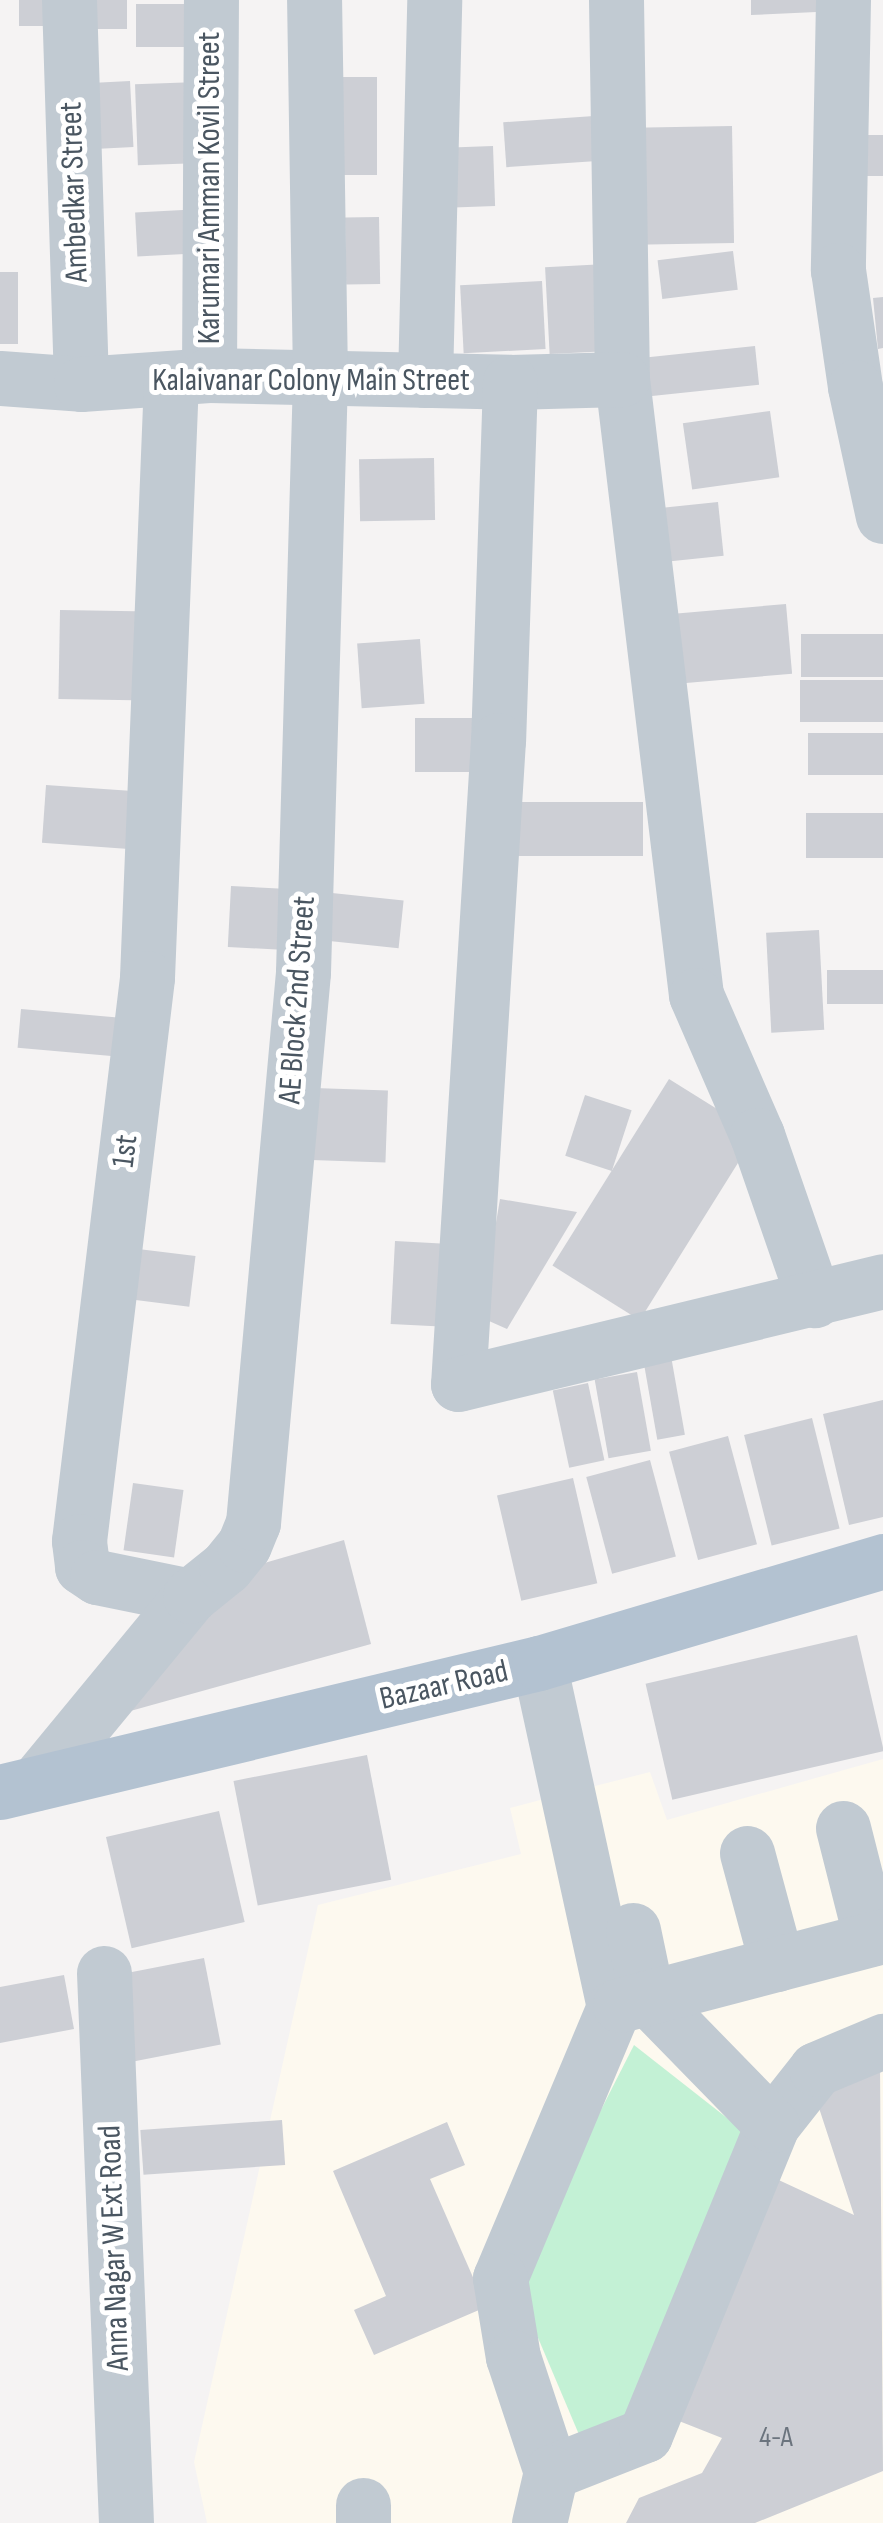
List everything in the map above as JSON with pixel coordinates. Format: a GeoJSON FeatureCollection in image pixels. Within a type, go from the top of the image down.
{"type":"FeatureCollection","features":[{"type":"Feature","properties":{"kind":"main road","name":"Bazaar Road"},"geometry":{"type":"LineString","coordinates":[[18,1788],[556,1658],[883,1561]]}},
{"type":"Feature","properties":{"kind":"street","name":"Ambedkar Street"},"geometry":{"type":"LineString","coordinates":[[69,0],[81,384]]}},
{"type":"Feature","properties":{"kind":"street","name":"Karumari Amman Kovil Street"},"geometry":{"type":"LineString","coordinates":[[190,378],[211,0]]}},
{"type":"Feature","properties":{"kind":"street","name":"AE Block 2nd Street"},"geometry":{"type":"LineString","coordinates":[[190,1596],[226,1567],[244,1546],[253,1524],[303,972],[320,377],[314,0]]}},
{"type":"Feature","properties":{"kind":"street"},"geometry":{"type":"LineString","coordinates":[[425,380],[434,0]]}},
{"type":"Feature","properties":{"kind":"street"},"geometry":{"type":"LineString","coordinates":[[616,0],[622,379],[696,996],[757,1135],[814,1300]]}},
{"type":"Feature","properties":{"kind":"street"},"geometry":{"type":"LineString","coordinates":[[843,0],[838,270],[855,388],[883,516]]}},
{"type":"Feature","properties":{"kind":"street","name":"Kalaivanar Colony Main Street"},"geometry":{"type":"LineString","coordinates":[[0,378],[81,384],[190,378],[510,382],[622,379]]}},
{"type":"Feature","properties":{"kind":"street","name":"1st"},"geometry":{"type":"LineString","coordinates":[[190,378],[147,978],[80,1541],[82,1567],[96,1577],[190,1596]]}},
{"type":"Feature","properties":{"kind":"street"},"geometry":{"type":"LineString","coordinates":[[510,382],[498,740],[458,1384],[814,1300],[883,1280]]}},
{"type":"Feature","properties":{"kind":"street"},"geometry":{"type":"LineString","coordinates":[[18,1788],[190,1596]]}},
{"type":"Feature","properties":{"kind":"street"},"geometry":{"type":"LineString","coordinates":[[556,1658],[631,2002],[772,2125]]}},
{"type":"Feature","properties":{"kind":"street"},"geometry":{"type":"LineString","coordinates":[[631,2002],[877,1938],[843,1828]]}},
{"type":"Feature","properties":{"kind":"street"},"geometry":{"type":"LineString","coordinates":[[747,1853],[777,1964]]}},
{"type":"Feature","properties":{"kind":"street","name":"Anna Nagar W Ext Road"},"geometry":{"type":"LineString","coordinates":[[104,1973],[126,2523]]}},
{"type":"Feature","properties":{"kind":"street"},"geometry":{"type":"LineString","coordinates":[[631,2002],[500,2278],[513,2357],[545,2497],[645,2436],[772,2125],[816,2068],[883,2041]]}},
{"type":"Feature","properties":{"kind":"shaded area"},"geometry":{"type":"Polygon","coordinates":[[[883,1759],[883,2523],[207,2523],[194,2462],[318,1905],[521,1854],[510,1808],[544,1799],[650,1772],[667,1820],[883,1759]]]}},
{"type":"Feature","properties":{"kind":"green space"},"geometry":{"type":"Polygon","coordinates":[[[634,2045],[764,2147],[632,2422],[583,2444],[514,2281],[634,2045]]]}},
{"type":"Feature","properties":{"kind":"building"},"geometry":{"type":"Polygon","coordinates":[[[19,0],[59,0],[59,26],[19,26],[19,0]]]}},
{"type":"Feature","properties":{"kind":"building"},"geometry":{"type":"Polygon","coordinates":[[[82,0],[127,0],[127,29],[82,29],[82,0]]]}},
{"type":"Feature","properties":{"kind":"building"},"geometry":{"type":"Polygon","coordinates":[[[751,0],[838,0],[838,11],[751,15],[751,0]]]}},
{"type":"Feature","properties":{"kind":"building"},"geometry":{"type":"Polygon","coordinates":[[[136,4],[198,4],[198,47],[136,47],[136,4]]]}},
{"type":"Feature","properties":{"kind":"building"},"geometry":{"type":"Polygon","coordinates":[[[332,77],[377,77],[377,175],[332,175],[332,77]]]}},
{"type":"Feature","properties":{"kind":"building"},"geometry":{"type":"Polygon","coordinates":[[[130,81],[133,147],[95,149],[91,83],[130,81]]]}},
{"type":"Feature","properties":{"kind":"building"},"geometry":{"type":"Polygon","coordinates":[[[198,82],[201,163],[138,165],[135,84],[198,82]]]}},
{"type":"Feature","properties":{"kind":"building"},"geometry":{"type":"Polygon","coordinates":[[[594,116],[597,161],[506,167],[503,122],[594,116]]]}},
{"type":"Feature","properties":{"kind":"building"},"geometry":{"type":"Polygon","coordinates":[[[732,126],[734,243],[635,245],[633,128],[732,126]]]}},
{"type":"Feature","properties":{"kind":"building"},"geometry":{"type":"Polygon","coordinates":[[[855,135],[883,135],[883,176],[855,176],[855,135]]]}},
{"type":"Feature","properties":{"kind":"building"},"geometry":{"type":"Polygon","coordinates":[[[493,146],[495,206],[440,208],[438,148],[493,146]]]}},
{"type":"Feature","properties":{"kind":"building"},"geometry":{"type":"Polygon","coordinates":[[[202,209],[204,253],[137,256],[135,213],[202,209]]]}},
{"type":"Feature","properties":{"kind":"building"},"geometry":{"type":"Polygon","coordinates":[[[379,217],[380,284],[346,285],[345,218],[379,217]]]}},
{"type":"Feature","properties":{"kind":"building"},"geometry":{"type":"Polygon","coordinates":[[[733,251],[738,290],[662,299],[658,260],[733,251]]]}},
{"type":"Feature","properties":{"kind":"building"},"geometry":{"type":"Polygon","coordinates":[[[606,264],[611,351],[550,354],[545,267],[606,264]]]}},
{"type":"Feature","properties":{"kind":"building"},"geometry":{"type":"Polygon","coordinates":[[[0,272],[18,272],[18,344],[0,344],[0,272]]]}},
{"type":"Feature","properties":{"kind":"building"},"geometry":{"type":"Polygon","coordinates":[[[542,281],[546,349],[464,353],[460,285],[542,281]]]}},
{"type":"Feature","properties":{"kind":"building"},"geometry":{"type":"Polygon","coordinates":[[[883,297],[883,348],[878,349],[873,298],[883,297]]]}},
{"type":"Feature","properties":{"kind":"building"},"geometry":{"type":"Polygon","coordinates":[[[755,346],[759,385],[650,396],[646,357],[755,346]]]}},
{"type":"Feature","properties":{"kind":"building"},"geometry":{"type":"Polygon","coordinates":[[[770,411],[779,477],[692,490],[683,423],[770,411]]]}},
{"type":"Feature","properties":{"kind":"building"},"geometry":{"type":"Polygon","coordinates":[[[434,458],[435,520],[360,521],[359,459],[434,458]]]}},
{"type":"Feature","properties":{"kind":"building"},"geometry":{"type":"Polygon","coordinates":[[[718,502],[724,556],[666,562],[660,508],[718,502]]]}},
{"type":"Feature","properties":{"kind":"building"},"geometry":{"type":"Polygon","coordinates":[[[786,604],[792,674],[675,684],[668,614],[786,604]]]}},
{"type":"Feature","properties":{"kind":"building"},"geometry":{"type":"Polygon","coordinates":[[[60,610],[150,612],[148,701],[58,699],[60,610]]]}},
{"type":"Feature","properties":{"kind":"building"},"geometry":{"type":"Polygon","coordinates":[[[801,634],[883,634],[883,677],[801,677],[801,634]]]}},
{"type":"Feature","properties":{"kind":"building"},"geometry":{"type":"Polygon","coordinates":[[[420,639],[425,704],[362,708],[357,643],[420,639]]]}},
{"type":"Feature","properties":{"kind":"building"},"geometry":{"type":"Polygon","coordinates":[[[800,680],[883,680],[883,722],[800,722],[800,680]]]}},
{"type":"Feature","properties":{"kind":"building"},"geometry":{"type":"Polygon","coordinates":[[[415,718],[491,718],[491,772],[415,772],[415,718]]]}},
{"type":"Feature","properties":{"kind":"building"},"geometry":{"type":"Polygon","coordinates":[[[808,733],[883,733],[883,775],[808,775],[808,733]]]}},
{"type":"Feature","properties":{"kind":"building"},"geometry":{"type":"Polygon","coordinates":[[[46,785],[140,792],[136,849],[42,843],[46,785]]]}},
{"type":"Feature","properties":{"kind":"building"},"geometry":{"type":"Polygon","coordinates":[[[516,802],[643,802],[643,856],[516,856],[516,802]]]}},
{"type":"Feature","properties":{"kind":"building"},"geometry":{"type":"Polygon","coordinates":[[[806,813],[883,813],[883,858],[806,858],[806,813]]]}},
{"type":"Feature","properties":{"kind":"building"},"geometry":{"type":"Polygon","coordinates":[[[231,886],[298,890],[295,950],[228,947],[231,886]]]}},
{"type":"Feature","properties":{"kind":"building"},"geometry":{"type":"Polygon","coordinates":[[[332,893],[404,901],[399,948],[327,941],[332,893]]]}},
{"type":"Feature","properties":{"kind":"building"},"geometry":{"type":"Polygon","coordinates":[[[819,930],[824,1030],[771,1033],[766,933],[819,930]]]}},
{"type":"Feature","properties":{"kind":"building"},"geometry":{"type":"Polygon","coordinates":[[[827,970],[883,970],[883,1004],[827,1004],[827,970]]]}},
{"type":"Feature","properties":{"kind":"building"},"geometry":{"type":"Polygon","coordinates":[[[21,1009],[118,1017],[114,1056],[18,1048],[21,1009]]]}},
{"type":"Feature","properties":{"kind":"building"},"geometry":{"type":"Polygon","coordinates":[[[669,1079],[756,1134],[640,1320],[552,1266],[669,1079]]]}},
{"type":"Feature","properties":{"kind":"building"},"geometry":{"type":"Polygon","coordinates":[[[314,1088],[388,1091],[385,1163],[311,1160],[314,1088]]]}},
{"type":"Feature","properties":{"kind":"building"},"geometry":{"type":"Polygon","coordinates":[[[585,1095],[632,1110],[612,1171],[565,1156],[585,1095]]]}},
{"type":"Feature","properties":{"kind":"building"},"geometry":{"type":"Polygon","coordinates":[[[500,1199],[577,1212],[507,1329],[480,1317],[500,1199]]]}},
{"type":"Feature","properties":{"kind":"building"},"geometry":{"type":"Polygon","coordinates":[[[395,1241],[450,1244],[446,1327],[391,1324],[395,1241]]]}},
{"type":"Feature","properties":{"kind":"building"},"geometry":{"type":"Polygon","coordinates":[[[130,1248],[196,1256],[189,1307],[124,1299],[130,1248]]]}},
{"type":"Feature","properties":{"kind":"building"},"geometry":{"type":"Polygon","coordinates":[[[671,1356],[685,1435],[657,1440],[643,1361],[671,1356]]]}},
{"type":"Feature","properties":{"kind":"building"},"geometry":{"type":"Polygon","coordinates":[[[637,1372],[651,1451],[609,1458],[595,1379],[637,1372]]]}},
{"type":"Feature","properties":{"kind":"building"},"geometry":{"type":"Polygon","coordinates":[[[588,1383],[604,1460],[569,1468],[553,1390],[588,1383]]]}},
{"type":"Feature","properties":{"kind":"building"},"geometry":{"type":"Polygon","coordinates":[[[883,1400],[883,1517],[849,1525],[823,1414],[883,1400]]]}},
{"type":"Feature","properties":{"kind":"building"},"geometry":{"type":"Polygon","coordinates":[[[812,1418],[840,1529],[772,1546],[744,1435],[812,1418]]]}},
{"type":"Feature","properties":{"kind":"building"},"geometry":{"type":"Polygon","coordinates":[[[728,1436],[757,1544],[698,1560],[669,1452],[728,1436]]]}},
{"type":"Feature","properties":{"kind":"building"},"geometry":{"type":"Polygon","coordinates":[[[650,1460],[676,1557],[612,1574],[586,1477],[650,1460]]]}},
{"type":"Feature","properties":{"kind":"building"},"geometry":{"type":"Polygon","coordinates":[[[573,1478],[597,1583],[521,1601],[497,1496],[573,1478]]]}},
{"type":"Feature","properties":{"kind":"building"},"geometry":{"type":"Polygon","coordinates":[[[133,1483],[184,1490],[174,1557],[124,1550],[133,1483]]]}},
{"type":"Feature","properties":{"kind":"building"},"geometry":{"type":"Polygon","coordinates":[[[344,1540],[371,1644],[116,1715],[226,1574],[344,1540]]]}},
{"type":"Feature","properties":{"kind":"building"},"geometry":{"type":"Polygon","coordinates":[[[857,1635],[883,1751],[672,1800],[646,1684],[857,1635]]]}},
{"type":"Feature","properties":{"kind":"building"},"geometry":{"type":"Polygon","coordinates":[[[367,1755],[391,1880],[258,1906],[233,1781],[367,1755]]]}},
{"type":"Feature","properties":{"kind":"building"},"geometry":{"type":"Polygon","coordinates":[[[219,1811],[245,1922],[132,1948],[106,1837],[219,1811]]]}},
{"type":"Feature","properties":{"kind":"building"},"geometry":{"type":"Polygon","coordinates":[[[204,1958],[221,2044],[129,2062],[113,1976],[204,1958]]]}},
{"type":"Feature","properties":{"kind":"building"},"geometry":{"type":"Polygon","coordinates":[[[64,1975],[74,2029],[0,2043],[0,1987],[64,1975]]]}},
{"type":"Feature","properties":{"kind":"building"},"geometry":{"type":"Polygon","coordinates":[[[880,2065],[883,2471],[755,2523],[626,2523],[639,2498],[702,2473],[722,2438],[641,2406],[742,2163],[854,2215],[819,2108],[834,2088],[880,2065]]]}},
{"type":"Feature","properties":{"kind":"building"},"geometry":{"type":"Polygon","coordinates":[[[282,2120],[285,2165],[143,2175],[140,2130],[282,2120]]]}},
{"type":"Feature","properties":{"kind":"building"},"geometry":{"type":"Polygon","coordinates":[[[447,2122],[465,2165],[430,2179],[486,2307],[374,2355],[354,2310],[386,2296],[333,2171],[447,2122]]]}}]}
